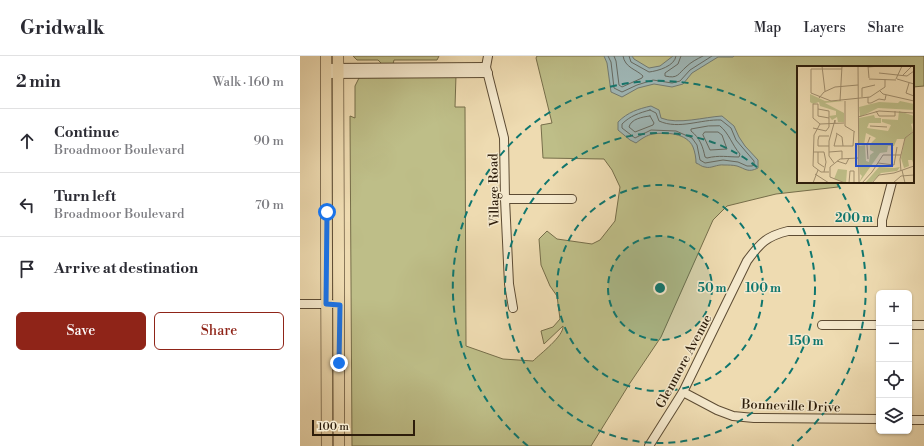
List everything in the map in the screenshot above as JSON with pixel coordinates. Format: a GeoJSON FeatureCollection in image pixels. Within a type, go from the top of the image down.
{"type":"FeatureCollection","features":[{"type":"Feature","properties":{"kind":"main road"},"geometry":{"type":"LineString","coordinates":[[326,56],[327,446]]}},
{"type":"Feature","properties":{"kind":"main road"},"geometry":{"type":"LineString","coordinates":[[338,56],[340,305],[339,446]]}},
{"type":"Feature","properties":{"kind":"street","name":"Village Road"},"geometry":{"type":"LineString","coordinates":[[488,56],[487,70],[504,138],[509,284],[513,308]]}},
{"type":"Feature","properties":{"kind":"street"},"geometry":{"type":"LineString","coordinates":[[326,71],[487,70]]}},
{"type":"Feature","properties":{"kind":"street"},"geometry":{"type":"LineString","coordinates":[[882,231],[882,220],[892,183]]}},
{"type":"Feature","properties":{"kind":"street"},"geometry":{"type":"LineString","coordinates":[[505,198],[572,199]]}},
{"type":"Feature","properties":{"kind":"street","name":"Glenmore Avenue"},"geometry":{"type":"LineString","coordinates":[[649,446],[683,392],[747,261],[755,249],[764,241],[774,234],[788,231],[924,231]]}},
{"type":"Feature","properties":{"kind":"street"},"geometry":{"type":"LineString","coordinates":[[300,304],[340,305]]}},
{"type":"Feature","properties":{"kind":"street"},"geometry":{"type":"LineString","coordinates":[[822,326],[876,325]]}},
{"type":"Feature","properties":{"kind":"street"},"geometry":{"type":"LineString","coordinates":[[912,325],[924,325]]}},
{"type":"Feature","properties":{"kind":"street","name":"Bonneville Drive"},"geometry":{"type":"LineString","coordinates":[[683,392],[717,410],[733,416],[754,418],[876,419]]}},
{"type":"Feature","properties":{"kind":"street"},"geometry":{"type":"LineString","coordinates":[[912,420],[924,420]]}},
{"type":"Feature","properties":{"kind":"green space"},"geometry":{"type":"Polygon","coordinates":[[[353,56],[439,56],[437,60],[394,60],[393,64],[382,64],[378,60],[357,60],[353,56]]]}},
{"type":"Feature","properties":{"kind":"green space"},"geometry":{"type":"Polygon","coordinates":[[[537,56],[924,56],[924,86],[914,87],[914,66],[797,66],[797,183],[839,183],[838,187],[776,194],[727,206],[713,220],[661,337],[630,383],[591,446],[352,446],[350,116],[355,118],[355,86],[360,76],[456,75],[455,107],[465,107],[466,346],[503,359],[533,361],[556,340],[560,335],[563,326],[544,344],[541,331],[553,327],[560,319],[557,296],[550,286],[541,265],[539,239],[547,231],[557,239],[592,244],[600,240],[615,221],[620,187],[612,170],[604,159],[543,158],[541,125],[552,123],[536,58],[537,56]]]}},
{"type":"Feature","properties":{"kind":"water"},"geometry":{"type":"Polygon","coordinates":[[[604,56],[632,56],[634,59],[649,68],[660,66],[673,56],[734,56],[718,57],[692,73],[683,84],[672,87],[654,84],[638,88],[622,97],[611,92],[607,63],[604,56]]]}},
{"type":"Feature","properties":{"kind":"water"},"geometry":{"type":"Polygon","coordinates":[[[651,106],[659,110],[661,118],[675,121],[722,116],[734,126],[745,146],[758,160],[758,168],[749,170],[732,165],[704,167],[696,163],[693,147],[690,142],[681,136],[664,133],[653,134],[644,137],[636,143],[618,130],[618,122],[629,113],[651,106]]]}},
{"type":"Feature","properties":{"kind":"route"},"geometry":{"type":"LineString","coordinates":[[327,212],[326,304],[340,305],[339,363]]}}]}
